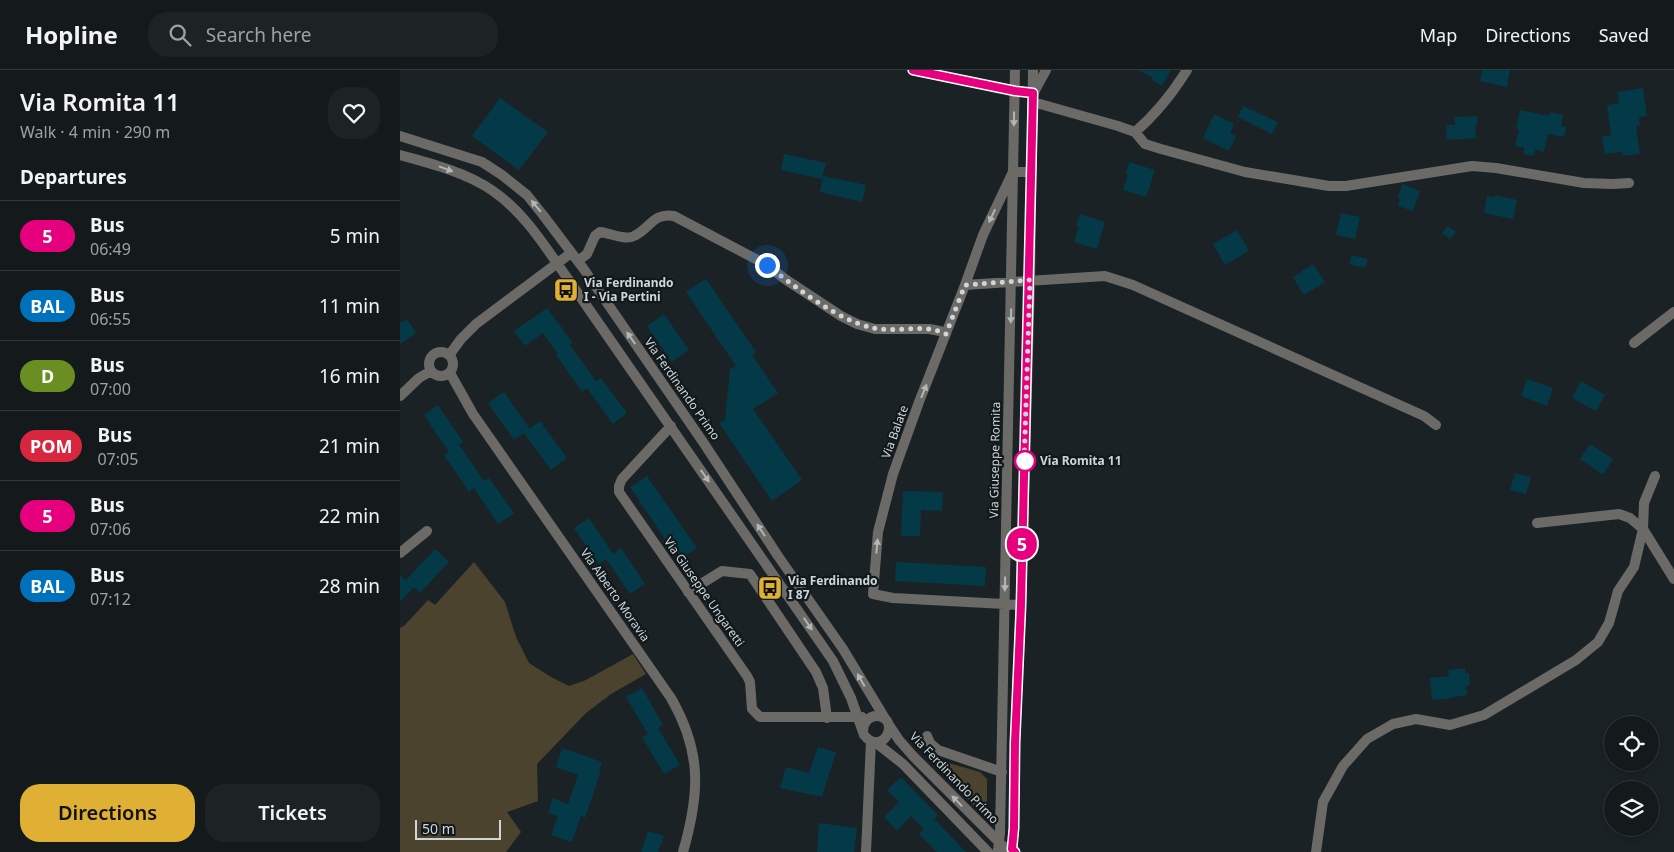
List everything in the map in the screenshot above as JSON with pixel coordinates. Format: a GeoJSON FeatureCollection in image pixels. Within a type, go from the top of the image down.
{"type":"FeatureCollection","features":[{"type":"Feature","properties":{"kind":"street"},"geometry":{"type":"LineString","coordinates":[[912,70],[951,74],[1015,91],[1135,132],[1145,144],[1160,149],[1245,172],[1329,186],[1346,186],[1472,166],[1496,168],[1584,184],[1628,183]]}},
{"type":"Feature","properties":{"kind":"street","name":"Via Giuseppe Romita"},"geometry":{"type":"LineString","coordinates":[[1002,849],[1001,794],[1015,70]]}},
{"type":"Feature","properties":{"kind":"street"},"geometry":{"type":"LineString","coordinates":[[832,718],[850,724],[903,764],[1002,849],[1014,828],[1030,280],[1033,70]]}},
{"type":"Feature","properties":{"kind":"street"},"geometry":{"type":"LineString","coordinates":[[1033,98],[1046,70]]}},
{"type":"Feature","properties":{"kind":"street"},"geometry":{"type":"LineString","coordinates":[[1135,132],[1150,119],[1170,96],[1187,70]]}},
{"type":"Feature","properties":{"kind":"street"},"geometry":{"type":"LineString","coordinates":[[405,138],[402,155],[450,170],[492,190],[510,204],[527,223],[663,414],[837,668],[851,698],[857,717],[868,738]]}},
{"type":"Feature","properties":{"kind":"street","name":"Via Ferdinando Primo"},"geometry":{"type":"LineString","coordinates":[[405,138],[482,162],[527,195],[577,261],[678,404],[790,574],[843,649],[888,723],[909,751],[1002,849]]}},
{"type":"Feature","properties":{"kind":"street"},"geometry":{"type":"LineString","coordinates":[[1013,172],[1032,172]]}},
{"type":"Feature","properties":{"kind":"street","name":"Via Balate"},"geometry":{"type":"LineString","coordinates":[[1005,604],[893,598],[873,594],[878,532],[893,474],[983,235],[1013,172]]}},
{"type":"Feature","properties":{"kind":"street"},"geometry":{"type":"LineString","coordinates":[[450,354],[461,339],[476,324],[558,264],[577,261],[587,254],[595,236],[600,232],[626,238],[634,237],[665,214],[674,216],[767,265],[840,316],[857,324],[876,329],[929,329],[946,334]]}},
{"type":"Feature","properties":{"kind":"street"},"geometry":{"type":"LineString","coordinates":[[568,279],[577,261]]}},
{"type":"Feature","properties":{"kind":"street"},"geometry":{"type":"LineString","coordinates":[[965,285],[1105,276],[1133,285],[1424,416],[1436,425]]}},
{"type":"Feature","properties":{"kind":"street"},"geometry":{"type":"LineString","coordinates":[[1634,343],[1674,312]]}},
{"type":"Feature","properties":{"kind":"street"},"geometry":{"type":"LineString","coordinates":[[442,351],[450,354],[454,366],[450,373],[442,376],[434,374],[429,363],[432,355],[442,351]]}},
{"type":"Feature","properties":{"kind":"street"},"geometry":{"type":"LineString","coordinates":[[400,396],[415,381],[431,371]]}},
{"type":"Feature","properties":{"kind":"street","name":"Via Alberto Moravia"},"geometry":{"type":"LineString","coordinates":[[450,373],[473,414],[679,712],[692,744],[696,778],[693,812],[683,852]]}},
{"type":"Feature","properties":{"kind":"street"},"geometry":{"type":"LineString","coordinates":[[663,414],[678,404]]}},
{"type":"Feature","properties":{"kind":"street","name":"Via Giuseppe Ungaretti"},"geometry":{"type":"LineString","coordinates":[[671,426],[622,479],[619,486],[620,492],[747,676],[750,688],[750,702],[755,714],[760,716],[832,718]]}},
{"type":"Feature","properties":{"kind":"street"},"geometry":{"type":"LineString","coordinates":[[689,452],[703,442]]}},
{"type":"Feature","properties":{"kind":"street"},"geometry":{"type":"LineString","coordinates":[[1316,852],[1323,802],[1342,766],[1367,739],[1393,724],[1401,722],[1416,719],[1450,725],[1484,714],[1576,660],[1598,642],[1609,622],[1618,591],[1634,567],[1643,529],[1644,503],[1655,476]]}},
{"type":"Feature","properties":{"kind":"street"},"geometry":{"type":"LineString","coordinates":[[1537,523],[1619,514],[1630,518],[1643,529],[1674,579]]}},
{"type":"Feature","properties":{"kind":"street"},"geometry":{"type":"LineString","coordinates":[[400,553],[427,531]]}},
{"type":"Feature","properties":{"kind":"street"},"geometry":{"type":"LineString","coordinates":[[1006,540],[1022,541]]}},
{"type":"Feature","properties":{"kind":"street"},"geometry":{"type":"LineString","coordinates":[[766,563],[778,556]]}},
{"type":"Feature","properties":{"kind":"street"},"geometry":{"type":"LineString","coordinates":[[688,592],[722,571],[750,574],[816,672],[832,718]]}},
{"type":"Feature","properties":{"kind":"street"},"geometry":{"type":"LineString","coordinates":[[779,582],[790,574]]}},
{"type":"Feature","properties":{"kind":"street"},"geometry":{"type":"LineString","coordinates":[[1005,604],[1021,605]]}},
{"type":"Feature","properties":{"kind":"street"},"geometry":{"type":"LineString","coordinates":[[832,718],[880,716],[888,723],[887,737],[883,740],[868,738]]}},
{"type":"Feature","properties":{"kind":"street"},"geometry":{"type":"LineString","coordinates":[[866,852],[868,738],[865,723],[871,717]]}},
{"type":"Feature","properties":{"kind":"street"},"geometry":{"type":"LineString","coordinates":[[927,736],[930,743],[938,750],[1002,772]]}},
{"type":"Feature","properties":{"kind":"street"},"geometry":{"type":"LineString","coordinates":[[1002,742],[1015,743]]}},
{"type":"Feature","properties":{"kind":"street"},"geometry":{"type":"LineString","coordinates":[[977,821],[991,827],[995,824],[998,819],[1001,794]]}},
{"type":"Feature","properties":{"kind":"shaded area"},"geometry":{"type":"Polygon","coordinates":[[[474,562],[505,602],[516,637],[529,663],[569,686],[586,680],[633,654],[646,674],[611,694],[586,713],[537,764],[538,801],[507,812],[521,832],[506,852],[400,852],[400,628],[428,600],[435,605],[474,562]]]}},
{"type":"Feature","properties":{"kind":"shaded area"},"geometry":{"type":"Polygon","coordinates":[[[938,760],[980,772],[987,779],[987,805],[985,811],[979,811],[936,765],[938,760]]]}},
{"type":"Feature","properties":{"kind":"building"},"geometry":{"type":"Polygon","coordinates":[[[1138,70],[1171,70],[1162,86],[1152,80],[1153,78],[1138,70]]]}},
{"type":"Feature","properties":{"kind":"building"},"geometry":{"type":"Polygon","coordinates":[[[1482,70],[1510,70],[1507,87],[1480,81],[1482,70]]]}},
{"type":"Feature","properties":{"kind":"building"},"geometry":{"type":"Polygon","coordinates":[[[1643,88],[1647,116],[1639,117],[1640,126],[1636,126],[1640,154],[1623,156],[1622,152],[1605,154],[1602,136],[1611,135],[1607,105],[1619,103],[1617,92],[1643,88]]]}},
{"type":"Feature","properties":{"kind":"building"},"geometry":{"type":"Polygon","coordinates":[[[500,98],[548,132],[519,170],[472,136],[500,98]]]}},
{"type":"Feature","properties":{"kind":"building"},"geometry":{"type":"Polygon","coordinates":[[[1243,106],[1278,122],[1272,134],[1238,117],[1243,106]]]}},
{"type":"Feature","properties":{"kind":"building"},"geometry":{"type":"Polygon","coordinates":[[[1520,110],[1549,116],[1550,112],[1563,115],[1561,126],[1566,127],[1564,137],[1548,134],[1544,152],[1535,150],[1534,156],[1523,154],[1524,148],[1515,146],[1519,130],[1516,129],[1520,110]]]}},
{"type":"Feature","properties":{"kind":"building"},"geometry":{"type":"Polygon","coordinates":[[[1214,114],[1234,124],[1230,133],[1236,136],[1229,151],[1203,138],[1214,114]]]}},
{"type":"Feature","properties":{"kind":"building"},"geometry":{"type":"Polygon","coordinates":[[[1477,116],[1477,125],[1475,125],[1476,138],[1447,140],[1446,125],[1455,125],[1454,117],[1477,116]]]}},
{"type":"Feature","properties":{"kind":"building"},"geometry":{"type":"Polygon","coordinates":[[[784,154],[826,163],[822,179],[781,170],[784,154]]]}},
{"type":"Feature","properties":{"kind":"building"},"geometry":{"type":"Polygon","coordinates":[[[1129,162],[1155,170],[1146,197],[1123,190],[1128,175],[1126,174],[1129,162]]]}},
{"type":"Feature","properties":{"kind":"building"},"geometry":{"type":"Polygon","coordinates":[[[823,176],[866,185],[862,202],[820,192],[823,176]]]}},
{"type":"Feature","properties":{"kind":"building"},"geometry":{"type":"Polygon","coordinates":[[[1402,184],[1420,191],[1413,211],[1398,206],[1402,184]]]}},
{"type":"Feature","properties":{"kind":"building"},"geometry":{"type":"Polygon","coordinates":[[[1495,195],[1517,200],[1513,219],[1484,213],[1487,196],[1494,197],[1495,195]]]}},
{"type":"Feature","properties":{"kind":"building"},"geometry":{"type":"Polygon","coordinates":[[[1341,213],[1360,217],[1355,239],[1336,235],[1341,213]]]}},
{"type":"Feature","properties":{"kind":"building"},"geometry":{"type":"Polygon","coordinates":[[[1080,214],[1105,222],[1097,249],[1074,242],[1079,227],[1076,226],[1080,214]]]}},
{"type":"Feature","properties":{"kind":"building"},"geometry":{"type":"Polygon","coordinates":[[[1448,226],[1456,232],[1450,239],[1442,233],[1448,226]]]}},
{"type":"Feature","properties":{"kind":"building"},"geometry":{"type":"Polygon","coordinates":[[[1237,230],[1249,251],[1225,265],[1213,244],[1237,230]]]}},
{"type":"Feature","properties":{"kind":"building"},"geometry":{"type":"Polygon","coordinates":[[[1352,255],[1368,259],[1365,268],[1349,264],[1352,255]]]}},
{"type":"Feature","properties":{"kind":"building"},"geometry":{"type":"Polygon","coordinates":[[[1313,264],[1325,282],[1304,295],[1293,277],[1313,264]]]}},
{"type":"Feature","properties":{"kind":"building"},"geometry":{"type":"Polygon","coordinates":[[[706,279],[756,352],[752,355],[778,393],[753,409],[802,480],[772,501],[719,423],[725,420],[730,369],[736,366],[686,292],[706,279]]]}},
{"type":"Feature","properties":{"kind":"building"},"geometry":{"type":"Polygon","coordinates":[[[547,308],[573,343],[570,345],[596,381],[601,378],[627,413],[613,424],[587,388],[582,392],[543,333],[525,346],[514,331],[547,308]]]}},
{"type":"Feature","properties":{"kind":"building"},"geometry":{"type":"Polygon","coordinates":[[[664,314],[689,350],[672,362],[647,326],[664,314]]]}},
{"type":"Feature","properties":{"kind":"building"},"geometry":{"type":"Polygon","coordinates":[[[407,319],[416,333],[400,344],[400,323],[407,319]]]}},
{"type":"Feature","properties":{"kind":"building"},"geometry":{"type":"Polygon","coordinates":[[[1527,379],[1553,388],[1547,406],[1521,396],[1527,379]]]}},
{"type":"Feature","properties":{"kind":"building"},"geometry":{"type":"Polygon","coordinates":[[[1581,381],[1605,395],[1596,411],[1572,398],[1581,381]]]}},
{"type":"Feature","properties":{"kind":"building"},"geometry":{"type":"Polygon","coordinates":[[[504,392],[530,429],[514,440],[488,403],[504,392]]]}},
{"type":"Feature","properties":{"kind":"building"},"geometry":{"type":"Polygon","coordinates":[[[438,405],[463,442],[459,445],[484,481],[489,478],[514,513],[498,524],[474,488],[469,492],[444,455],[449,452],[424,415],[438,405]]]}},
{"type":"Feature","properties":{"kind":"building"},"geometry":{"type":"Polygon","coordinates":[[[540,421],[567,458],[551,470],[524,433],[540,421]]]}},
{"type":"Feature","properties":{"kind":"building"},"geometry":{"type":"Polygon","coordinates":[[[1590,444],[1613,459],[1603,475],[1580,459],[1590,444]]]}},
{"type":"Feature","properties":{"kind":"building"},"geometry":{"type":"Polygon","coordinates":[[[1515,473],[1531,477],[1526,494],[1510,490],[1515,473]]]}},
{"type":"Feature","properties":{"kind":"building"},"geometry":{"type":"Polygon","coordinates":[[[647,476],[697,548],[679,560],[630,487],[647,476]]]}},
{"type":"Feature","properties":{"kind":"building"},"geometry":{"type":"Polygon","coordinates":[[[903,491],[943,492],[942,511],[921,510],[920,536],[901,536],[903,491]]]}},
{"type":"Feature","properties":{"kind":"building"},"geometry":{"type":"Polygon","coordinates":[[[589,518],[613,554],[621,548],[645,584],[630,594],[606,559],[599,564],[574,528],[589,518]]]}},
{"type":"Feature","properties":{"kind":"building"},"geometry":{"type":"Polygon","coordinates":[[[435,549],[449,562],[420,593],[414,587],[400,602],[400,575],[406,580],[435,549]]]}},
{"type":"Feature","properties":{"kind":"building"},"geometry":{"type":"Polygon","coordinates":[[[896,562],[986,567],[985,586],[895,581],[896,562]]]}},
{"type":"Feature","properties":{"kind":"building"},"geometry":{"type":"Polygon","coordinates":[[[1465,668],[1465,673],[1469,673],[1470,685],[1466,686],[1467,695],[1438,700],[1432,699],[1430,678],[1449,676],[1448,670],[1465,668]]]}},
{"type":"Feature","properties":{"kind":"building"},"geometry":{"type":"Polygon","coordinates":[[[642,688],[663,725],[658,728],[680,765],[664,774],[642,737],[648,734],[626,697],[642,688]]]}},
{"type":"Feature","properties":{"kind":"building"},"geometry":{"type":"Polygon","coordinates":[[[818,747],[836,752],[822,797],[780,788],[786,767],[809,773],[818,747]]]}},
{"type":"Feature","properties":{"kind":"building"},"geometry":{"type":"Polygon","coordinates":[[[562,748],[602,762],[599,770],[601,771],[585,818],[581,816],[572,842],[551,835],[558,816],[548,813],[553,798],[568,804],[578,775],[556,767],[562,748]]]}},
{"type":"Feature","properties":{"kind":"building"},"geometry":{"type":"Polygon","coordinates":[[[901,777],[938,815],[934,819],[966,852],[937,852],[919,834],[924,829],[911,816],[897,831],[884,817],[899,802],[887,790],[901,777]]]}},
{"type":"Feature","properties":{"kind":"building"},"geometry":{"type":"Polygon","coordinates":[[[819,823],[857,828],[854,852],[817,852],[819,823]]]}},
{"type":"Feature","properties":{"kind":"building"},"geometry":{"type":"Polygon","coordinates":[[[648,831],[664,836],[658,852],[641,852],[648,831]]]}},
{"type":"Feature","properties":{"kind":"bus line","name":"5"},"geometry":{"type":"LineString","coordinates":[[913,70],[1033,93],[1021,605],[1012,849],[1015,852]]}},
{"type":"Feature","properties":{"kind":"place","name":"Via Ferdinando I - Via Pertini"},"geometry":{"type":"Point","coordinates":[566,290]}},
{"type":"Feature","properties":{"kind":"place","name":"Via Romita 11"},"geometry":{"type":"Point","coordinates":[1025,461]}},
{"type":"Feature","properties":{"kind":"place","name":"Via Ferdinando I 87"},"geometry":{"type":"Point","coordinates":[770,588]}},
{"type":"Feature","properties":{"kind":"route"},"geometry":{"type":"LineString","coordinates":[[767,265],[840,316],[857,324],[876,329],[929,329],[946,334],[965,285],[1030,280],[1024,466],[1025,461]]}}]}
